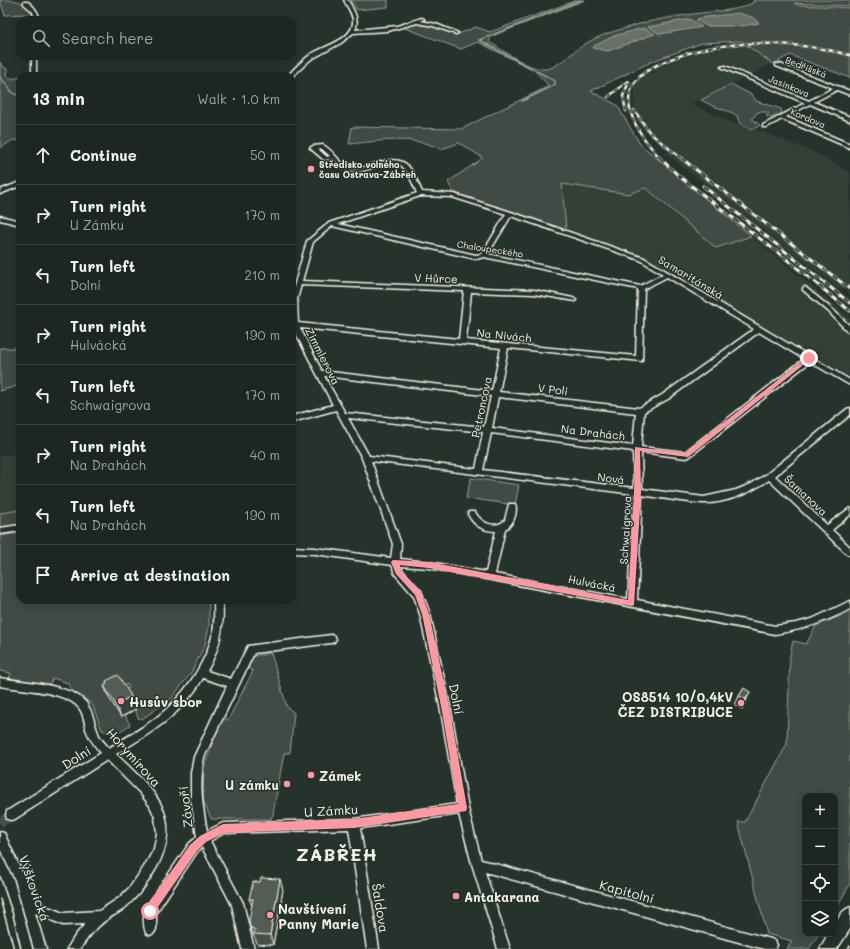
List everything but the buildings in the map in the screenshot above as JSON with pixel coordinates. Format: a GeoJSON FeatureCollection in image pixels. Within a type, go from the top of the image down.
{"type":"FeatureCollection","features":[{"type":"Feature","properties":{"kind":"main road"},"geometry":{"type":"LineString","coordinates":[[828,949],[850,915]]}},
{"type":"Feature","properties":{"kind":"street"},"geometry":{"type":"LineString","coordinates":[[346,0],[354,16],[355,22],[352,32]]}},
{"type":"Feature","properties":{"kind":"street"},"geometry":{"type":"LineString","coordinates":[[26,3],[34,9],[38,16]]}},
{"type":"Feature","properties":{"kind":"street"},"geometry":{"type":"LineString","coordinates":[[294,72],[301,64],[352,32],[377,31],[420,20],[456,33]]}},
{"type":"Feature","properties":{"kind":"street"},"geometry":{"type":"LineString","coordinates":[[34,60],[34,72]]}},
{"type":"Feature","properties":{"kind":"street","name":"Bedřišská"},"geometry":{"type":"LineString","coordinates":[[778,65],[850,93]]}},
{"type":"Feature","properties":{"kind":"street","name":"Jasinkova"},"geometry":{"type":"LineString","coordinates":[[723,67],[850,119]]}},
{"type":"Feature","properties":{"kind":"street"},"geometry":{"type":"LineString","coordinates":[[765,126],[837,88]]}},
{"type":"Feature","properties":{"kind":"street","name":"Kordova"},"geometry":{"type":"LineString","coordinates":[[782,117],[850,146]]}},
{"type":"Feature","properties":{"kind":"street"},"geometry":{"type":"LineString","coordinates":[[335,157],[326,159],[313,148],[323,147],[335,157],[350,170],[356,171],[392,161],[399,162],[410,169],[420,194]]}},
{"type":"Feature","properties":{"kind":"street"},"geometry":{"type":"LineString","coordinates":[[0,192],[16,186]]}},
{"type":"Feature","properties":{"kind":"street","name":"Zimmlerova"},"geometry":{"type":"LineString","coordinates":[[296,289],[310,241],[331,224],[420,194],[452,195],[510,213]]}},
{"type":"Feature","properties":{"kind":"street"},"geometry":{"type":"LineString","coordinates":[[484,255],[510,213]]}},
{"type":"Feature","properties":{"kind":"street","name":"Samaritánská"},"geometry":{"type":"LineString","coordinates":[[510,213],[642,259],[850,383]]}},
{"type":"Feature","properties":{"kind":"street"},"geometry":{"type":"LineString","coordinates":[[0,218],[16,222]]}},
{"type":"Feature","properties":{"kind":"street","name":"Chaloupeckého"},"geometry":{"type":"LineString","coordinates":[[331,224],[476,257],[484,255],[641,288]]}},
{"type":"Feature","properties":{"kind":"street"},"geometry":{"type":"LineString","coordinates":[[641,288],[668,274]]}},
{"type":"Feature","properties":{"kind":"street","name":"V Hůrce"},"geometry":{"type":"LineString","coordinates":[[298,283],[534,292],[574,300]]}},
{"type":"Feature","properties":{"kind":"street","name":"Na Nivách"},"geometry":{"type":"LineString","coordinates":[[296,325],[639,359],[641,288]]}},
{"type":"Feature","properties":{"kind":"street"},"geometry":{"type":"LineString","coordinates":[[462,341],[468,289]]}},
{"type":"Feature","properties":{"kind":"street"},"geometry":{"type":"LineString","coordinates":[[805,289],[830,310],[850,330]]}},
{"type":"Feature","properties":{"kind":"street","name":"Zimmlerova"},"geometry":{"type":"LineString","coordinates":[[296,327],[337,407],[366,458],[397,544],[395,562]]}},
{"type":"Feature","properties":{"kind":"street"},"geometry":{"type":"LineString","coordinates":[[640,411],[665,397],[759,329]]}},
{"type":"Feature","properties":{"kind":"street","name":"Petroncova"},"geometry":{"type":"LineString","coordinates":[[479,472],[505,346]]}},
{"type":"Feature","properties":{"kind":"street","name":"Na Drahách"},"geometry":{"type":"LineString","coordinates":[[342,415],[487,430],[686,455],[809,358]]}},
{"type":"Feature","properties":{"kind":"street","name":"V Poli"},"geometry":{"type":"LineString","coordinates":[[319,373],[640,411]]}},
{"type":"Feature","properties":{"kind":"street"},"geometry":{"type":"LineString","coordinates":[[296,418],[337,407]]}},
{"type":"Feature","properties":{"kind":"street","name":"Schwaigrova"},"geometry":{"type":"LineString","coordinates":[[632,603],[638,492],[637,448],[640,411]]}},
{"type":"Feature","properties":{"kind":"street","name":"Nová"},"geometry":{"type":"LineString","coordinates":[[366,458],[704,500],[728,497],[759,483],[770,476],[850,411]]}},
{"type":"Feature","properties":{"kind":"street","name":"Šamanova"},"geometry":{"type":"LineString","coordinates":[[770,476],[850,552]]}},
{"type":"Feature","properties":{"kind":"street"},"geometry":{"type":"LineString","coordinates":[[472,514],[473,520],[480,525],[501,527],[507,524],[510,519],[512,506]]}},
{"type":"Feature","properties":{"kind":"street","name":"Šamanova"},"geometry":{"type":"LineString","coordinates":[[827,530],[850,510]]}},
{"type":"Feature","properties":{"kind":"street"},"geometry":{"type":"LineString","coordinates":[[490,576],[501,527]]}},
{"type":"Feature","properties":{"kind":"street"},"geometry":{"type":"LineString","coordinates":[[0,531],[16,529]]}},
{"type":"Feature","properties":{"kind":"street"},"geometry":{"type":"LineString","coordinates":[[296,550],[315,551],[395,562]]}},
{"type":"Feature","properties":{"kind":"street","name":"Hulvácká"},"geometry":{"type":"LineString","coordinates":[[395,562],[426,564],[774,630],[800,627],[817,622],[850,605]]}},
{"type":"Feature","properties":{"kind":"street","name":"Dolní"},"geometry":{"type":"LineString","coordinates":[[395,562],[398,572],[418,594],[425,614],[446,711],[463,808],[477,864],[504,949]]}},
{"type":"Feature","properties":{"kind":"street","name":"Dolní"},"geometry":{"type":"LineString","coordinates":[[11,815],[130,741],[166,716],[185,695],[201,673],[211,652],[219,626],[218,604]]}},
{"type":"Feature","properties":{"kind":"street","name":"Závoří"},"geometry":{"type":"LineString","coordinates":[[248,949],[238,903],[203,839],[196,799],[196,773],[199,757],[251,649],[331,639]]}},
{"type":"Feature","properties":{"kind":"street"},"geometry":{"type":"LineString","coordinates":[[201,673],[233,684]]}},
{"type":"Feature","properties":{"kind":"street","name":"Horymírova"},"geometry":{"type":"LineString","coordinates":[[0,682],[68,694],[78,700],[85,707],[96,739],[108,754],[127,770],[150,795],[162,824],[162,836],[157,854],[140,882],[123,902],[101,917],[80,938],[73,949]]}},
{"type":"Feature","properties":{"kind":"street","name":"U Zámku"},"geometry":{"type":"LineString","coordinates":[[150,928],[150,911],[194,848],[203,839],[223,828],[354,824],[463,808]]}},
{"type":"Feature","properties":{"kind":"street","name":"Šaldova"},"geometry":{"type":"LineString","coordinates":[[354,824],[373,949]]}},
{"type":"Feature","properties":{"kind":"street","name":"Výškovická"},"geometry":{"type":"LineString","coordinates":[[1,839],[20,879],[40,949]]}},
{"type":"Feature","properties":{"kind":"street","name":"Kapitolní"},"geometry":{"type":"LineString","coordinates":[[477,864],[771,945]]}},
{"type":"Feature","properties":{"kind":"street"},"geometry":{"type":"LineString","coordinates":[[20,879],[39,909],[64,919],[101,917]]}},
{"type":"Feature","properties":{"kind":"shaded area"},"geometry":{"type":"Polygon","coordinates":[[[0,0],[21,2],[25,4],[32,16],[28,16],[25,14],[5,15],[0,0]]]}},
{"type":"Feature","properties":{"kind":"shaded area"},"geometry":{"type":"Polygon","coordinates":[[[351,0],[388,0],[388,7],[357,10],[351,0]]]}},
{"type":"Feature","properties":{"kind":"shaded area"},"geometry":{"type":"Polygon","coordinates":[[[577,0],[585,0],[497,34],[490,38],[489,42],[509,55],[533,67],[546,69],[551,68],[561,62],[582,46],[597,38],[647,22],[683,15],[735,9],[754,2],[753,0],[850,0],[850,6],[794,3],[798,5],[850,8],[850,78],[790,55],[773,64],[742,41],[702,43],[653,61],[591,91],[617,105],[640,144],[751,236],[716,248],[646,188],[628,194],[562,184],[566,230],[453,192],[448,182],[483,158],[459,143],[441,149],[407,140],[349,144],[352,127],[461,129],[549,86],[534,70],[478,42],[461,49],[402,27],[417,23],[433,26],[456,35],[476,27],[490,32],[577,0]]]}},
{"type":"Feature","properties":{"kind":"shaded area"},"geometry":{"type":"Polygon","coordinates":[[[738,13],[752,17],[759,23],[741,26],[706,26],[696,20],[700,18],[738,13]]]}},
{"type":"Feature","properties":{"kind":"shaded area"},"geometry":{"type":"Polygon","coordinates":[[[690,19],[702,27],[660,34],[648,27],[690,19]]]}},
{"type":"Feature","properties":{"kind":"shaded area"},"geometry":{"type":"Polygon","coordinates":[[[644,28],[655,34],[608,51],[593,48],[594,46],[614,36],[644,28]]]}},
{"type":"Feature","properties":{"kind":"shaded area"},"geometry":{"type":"Polygon","coordinates":[[[745,44],[773,64],[691,104],[747,129],[758,130],[815,153],[850,173],[850,294],[845,288],[839,289],[665,153],[669,152],[639,125],[634,111],[635,82],[657,68],[688,55],[745,44]]]}},
{"type":"Feature","properties":{"kind":"shaded area"},"geometry":{"type":"Polygon","coordinates":[[[0,62],[2,66],[7,69],[6,76],[13,79],[16,78],[16,140],[13,140],[0,148],[0,62]]]}},
{"type":"Feature","properties":{"kind":"shaded area"},"geometry":{"type":"Polygon","coordinates":[[[731,84],[752,95],[756,101],[781,109],[782,113],[771,118],[766,116],[769,113],[758,112],[752,119],[760,125],[755,128],[750,128],[740,124],[737,116],[733,113],[701,100],[731,84]]]}},
{"type":"Feature","properties":{"kind":"shaded area"},"geometry":{"type":"Polygon","coordinates":[[[562,184],[628,194],[646,188],[716,248],[751,236],[850,318],[850,377],[644,258],[566,230],[562,184]]]}},
{"type":"Feature","properties":{"kind":"shaded area"},"geometry":{"type":"Polygon","coordinates":[[[0,348],[16,348],[16,386],[0,391],[0,348]]]}},
{"type":"Feature","properties":{"kind":"shaded area"},"geometry":{"type":"Polygon","coordinates":[[[16,454],[16,511],[0,513],[0,456],[16,454]]]}},
{"type":"Feature","properties":{"kind":"shaded area"},"geometry":{"type":"Polygon","coordinates":[[[471,478],[519,485],[515,505],[466,498],[471,478]]]}},
{"type":"Feature","properties":{"kind":"shaded area"},"geometry":{"type":"Polygon","coordinates":[[[16,511],[16,526],[0,528],[0,513],[16,511]]]}},
{"type":"Feature","properties":{"kind":"shaded area"},"geometry":{"type":"Polygon","coordinates":[[[16,534],[16,604],[209,604],[209,627],[205,645],[191,673],[171,699],[142,719],[138,718],[134,706],[139,703],[137,700],[132,703],[125,690],[129,688],[127,684],[118,688],[125,715],[130,725],[119,731],[110,733],[102,730],[92,704],[70,689],[68,683],[53,678],[50,683],[46,685],[9,678],[11,673],[0,671],[0,536],[16,534]]]}},
{"type":"Feature","properties":{"kind":"shaded area"},"geometry":{"type":"Polygon","coordinates":[[[850,612],[850,884],[838,905],[838,793],[802,793],[802,937],[817,937],[809,949],[787,949],[792,941],[767,934],[738,822],[745,822],[787,744],[790,655],[793,641],[806,644],[816,626],[850,612]]]}},
{"type":"Feature","properties":{"kind":"shaded area"},"geometry":{"type":"Polygon","coordinates":[[[271,653],[287,707],[294,713],[290,753],[284,753],[273,814],[271,819],[211,819],[203,800],[204,768],[221,718],[228,720],[253,671],[248,668],[253,656],[271,653]]]}},
{"type":"Feature","properties":{"kind":"waterway"},"geometry":{"type":"LineString","coordinates":[[522,101],[551,87],[555,84],[555,81],[479,40],[581,0]]}},
{"type":"Feature","properties":{"kind":"waterway"},"geometry":{"type":"LineString","coordinates":[[0,77],[13,93],[16,94]]}},
{"type":"Feature","properties":{"kind":"tunnel"},"geometry":{"type":"LineString","coordinates":[[0,823],[11,815]]}},
{"type":"Feature","properties":{"kind":"tram line"},"geometry":{"type":"LineString","coordinates":[[0,876],[13,915],[21,949]]}},
{"type":"Feature","properties":{"kind":"tram line"},"geometry":{"type":"LineString","coordinates":[[0,899],[14,949]]}},
{"type":"Feature","properties":{"kind":"railway"},"geometry":{"type":"LineString","coordinates":[[709,48],[744,44],[779,44],[797,45],[850,55]]}},
{"type":"Feature","properties":{"kind":"railway"},"geometry":{"type":"LineString","coordinates":[[661,159],[641,134],[631,114],[629,97],[635,82],[647,71],[665,61],[687,53],[709,48]]}},
{"type":"Feature","properties":{"kind":"railway"},"geometry":{"type":"LineString","coordinates":[[608,97],[628,81]]}},
{"type":"Feature","properties":{"kind":"railway"},"geometry":{"type":"LineString","coordinates":[[626,111],[623,96],[629,82]]}},
{"type":"Feature","properties":{"kind":"railway"},"geometry":{"type":"LineString","coordinates":[[634,110],[650,133],[682,159]]}},
{"type":"Feature","properties":{"kind":"railway"},"geometry":{"type":"LineString","coordinates":[[681,158],[850,289]]}},
{"type":"Feature","properties":{"kind":"railway"},"geometry":{"type":"LineString","coordinates":[[661,159],[680,177],[785,258],[850,311]]}},
{"type":"Feature","properties":{"kind":"railway"},"geometry":{"type":"LineString","coordinates":[[703,186],[850,303]]}},
{"type":"Feature","properties":{"kind":"place","name":"Středisko volného času Ostrava-Zábřeh"},"geometry":{"type":"Point","coordinates":[311,169]}},
{"type":"Feature","properties":{"kind":"place","name":"Husův sbor"},"geometry":{"type":"Point","coordinates":[121,701]}},
{"type":"Feature","properties":{"kind":"place","name":"OS8514 10/0,4kV ČEZ DISTRIBUCE"},"geometry":{"type":"Point","coordinates":[741,703]}},
{"type":"Feature","properties":{"kind":"place","name":"Zámek"},"geometry":{"type":"Point","coordinates":[311,775]}},
{"type":"Feature","properties":{"kind":"place","name":"U zámku"},"geometry":{"type":"Point","coordinates":[287,784]}},
{"type":"Feature","properties":{"kind":"place","name":"Antakarana"},"geometry":{"type":"Point","coordinates":[456,896]}},
{"type":"Feature","properties":{"kind":"place","name":"Navštívení Panny Marie"},"geometry":{"type":"Point","coordinates":[270,915]}},
{"type":"Feature","properties":{"kind":"district","name":"ZÁBŘEH"},"geometry":{"type":"Point","coordinates":[337,854]}},
{"type":"Feature","properties":{"kind":"route"},"geometry":{"type":"LineString","coordinates":[[150,911],[194,848],[203,839],[223,828],[354,824],[463,808],[446,711],[425,614],[418,594],[398,572],[395,562],[409,562],[429,565],[632,603],[638,492],[637,448],[686,455],[809,358]]}}]}
